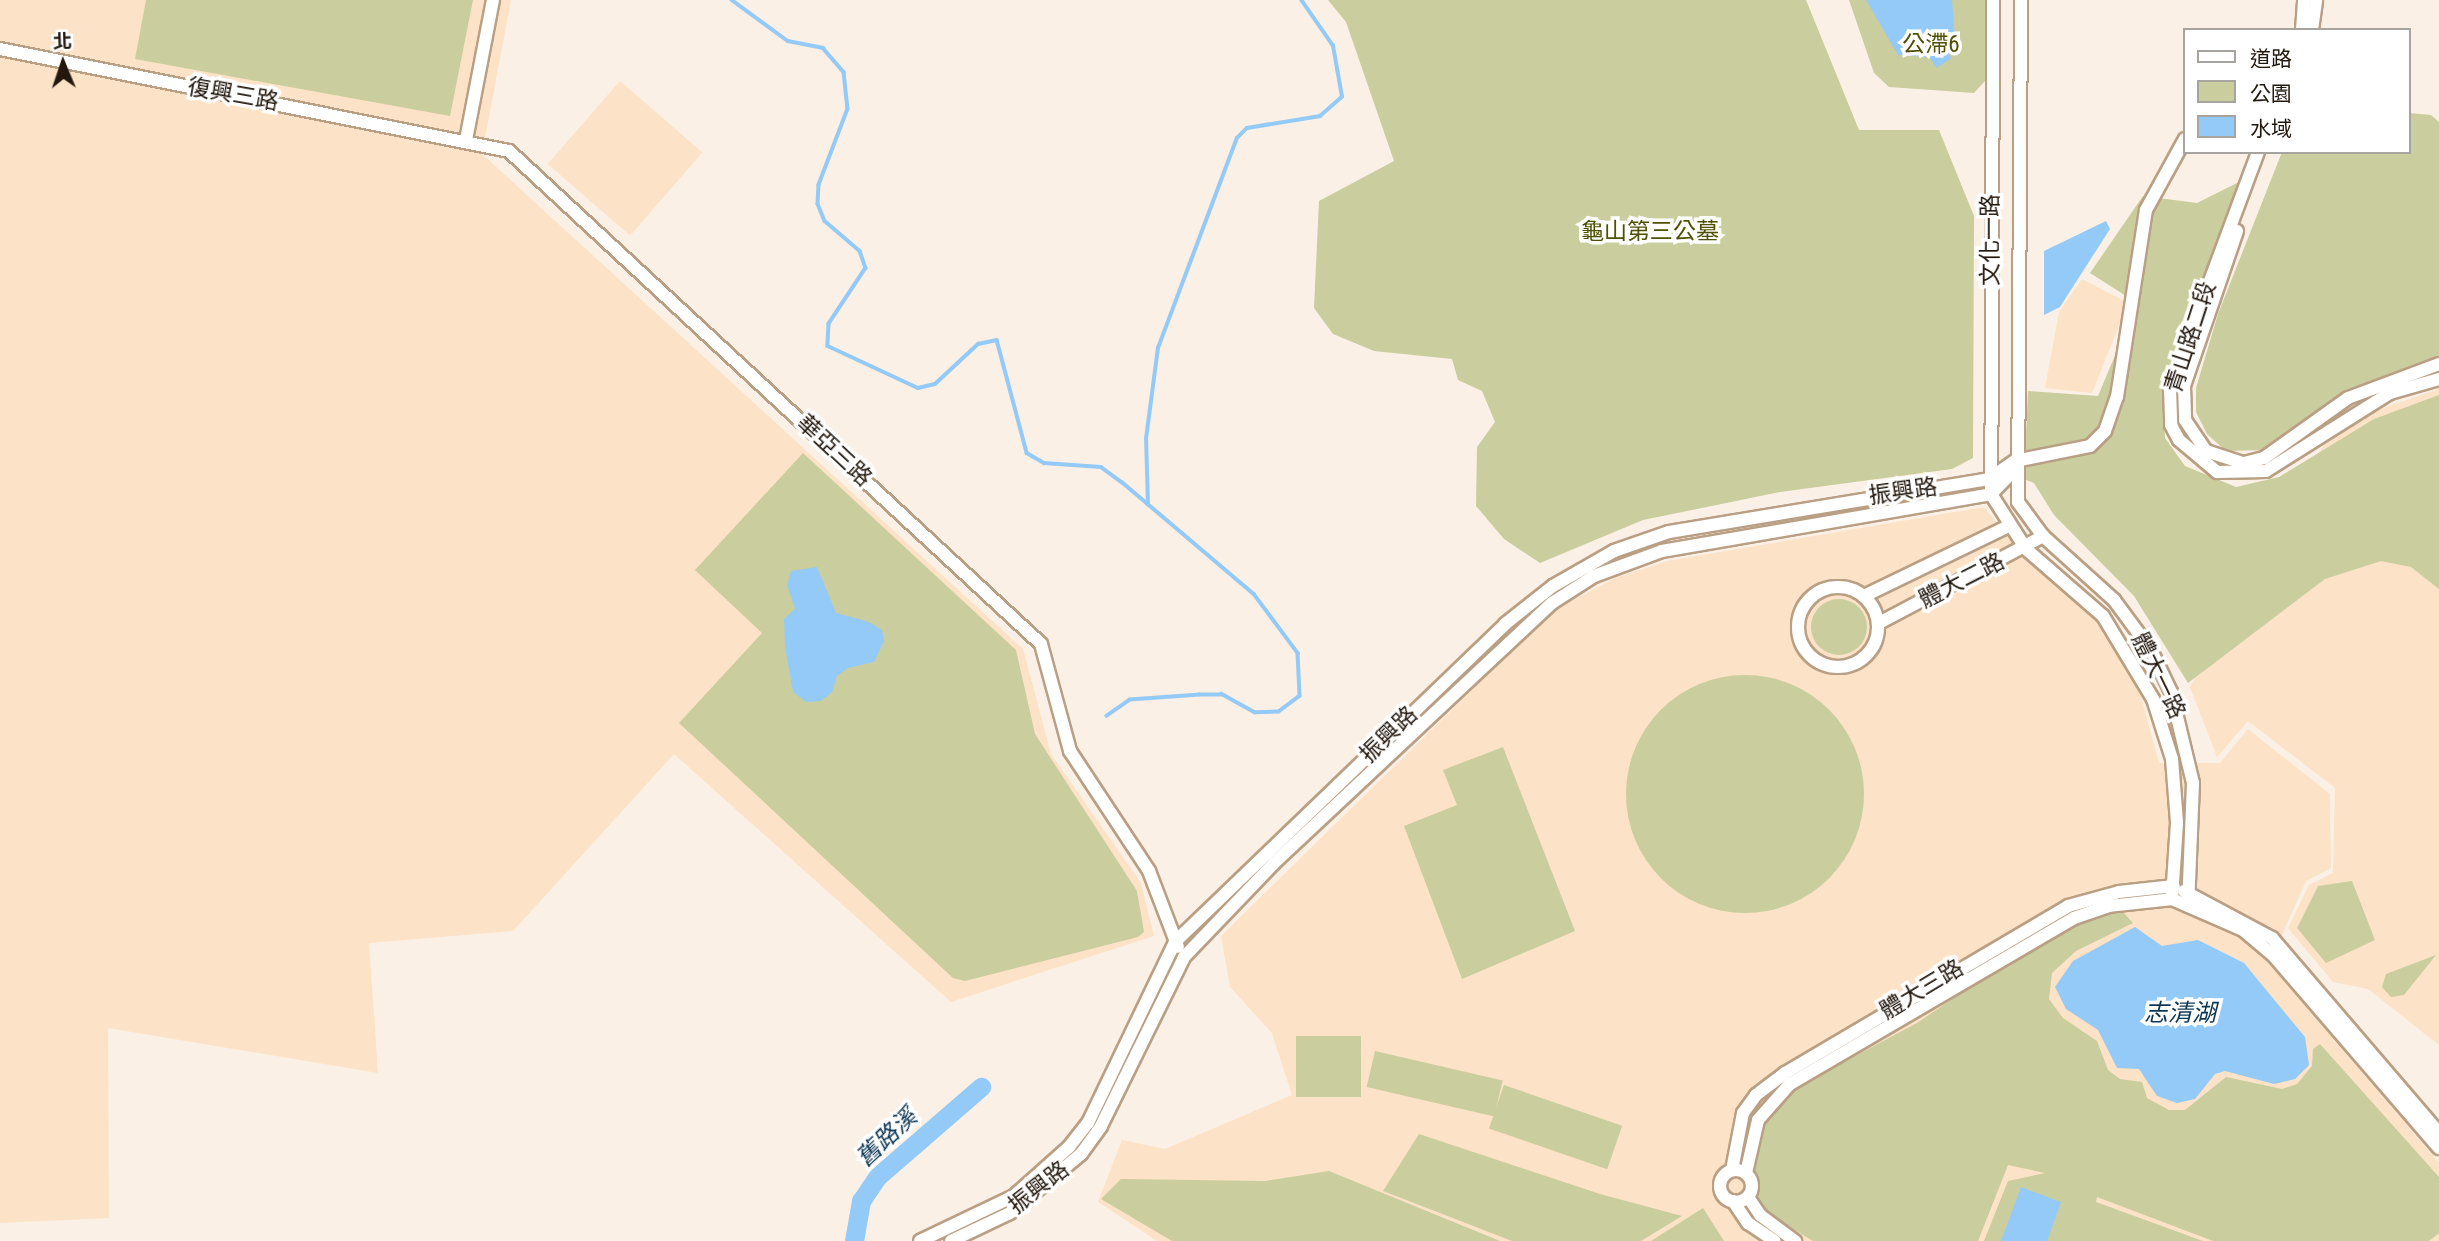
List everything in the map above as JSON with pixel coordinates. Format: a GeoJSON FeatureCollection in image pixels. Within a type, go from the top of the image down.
{"type":"FeatureCollection","features":[{"type":"Feature","properties":{"kind":"street"},"geometry":{"type":"LineString","coordinates":[[466,140],[493,0]]}},
{"type":"Feature","properties":{"kind":"street","name":"文化一路"},"geometry":{"type":"LineString","coordinates":[[1989,480],[1993,0]]}},
{"type":"Feature","properties":{"kind":"street","name":"文化一路"},"geometry":{"type":"LineString","coordinates":[[2015,464],[2021,0]]}},
{"type":"Feature","properties":{"kind":"street"},"geometry":{"type":"LineString","coordinates":[[2302,28],[2304,0]]}},
{"type":"Feature","properties":{"kind":"street"},"geometry":{"type":"LineString","coordinates":[[2312,28],[2316,0]]}},
{"type":"Feature","properties":{"kind":"street","name":"復興三路"},"geometry":{"type":"LineString","coordinates":[[0,49],[466,140]]}},
{"type":"Feature","properties":{"kind":"street","name":"華亞三路"},"geometry":{"type":"LineString","coordinates":[[466,140],[509,151],[1041,644],[1070,751],[1149,871],[1175,942],[1184,957]]}},
{"type":"Feature","properties":{"kind":"street"},"geometry":{"type":"LineString","coordinates":[[1992,494],[2015,464],[2069,454],[2090,446],[2105,431],[2117,397],[2146,210],[2184,141]]}},
{"type":"Feature","properties":{"kind":"street"},"geometry":{"type":"LineString","coordinates":[[2015,464],[2086,456],[2112,434],[2123,399],[2153,211],[2184,154]]}},
{"type":"Feature","properties":{"kind":"street","name":"青山路二段"},"geometry":{"type":"LineString","coordinates":[[2257,154],[2170,389],[2171,425],[2179,440],[2217,472],[2266,471],[2390,393],[2439,379]]}},
{"type":"Feature","properties":{"kind":"street","name":"青山路二段"},"geometry":{"type":"LineString","coordinates":[[2266,154],[2184,386],[2185,420],[2195,438],[2223,461],[2244,463],[2264,458],[2348,398],[2439,364]]}},
{"type":"Feature","properties":{"kind":"street","name":"振興路"},"geometry":{"type":"LineString","coordinates":[[920,1241],[1014,1196],[1085,1138],[1175,942],[1505,624],[1570,575],[1614,551],[1670,532],[1989,480],[2015,464]]}},
{"type":"Feature","properties":{"kind":"street","name":"體大一路"},"geometry":{"type":"LineString","coordinates":[[2015,464],[2018,502],[2043,536],[2114,600],[2151,650],[2171,692],[2193,783],[2189,900]]}},
{"type":"Feature","properties":{"kind":"street","name":"體大一路"},"geometry":{"type":"LineString","coordinates":[[1989,480],[1992,494],[2009,526],[2026,549],[2103,616],[2154,699],[2172,759],[2173,892]]}},
{"type":"Feature","properties":{"kind":"street","name":"振興路"},"geometry":{"type":"LineString","coordinates":[[951,1241],[1039,1193],[1085,1138],[1184,957],[1512,637],[1594,576],[1662,551],[1992,494]]}},
{"type":"Feature","properties":{"kind":"street","name":"體大二路"},"geometry":{"type":"LineString","coordinates":[[1864,596],[2009,526]]}},
{"type":"Feature","properties":{"kind":"street","name":"體大二路"},"geometry":{"type":"LineString","coordinates":[[1879,623],[2026,549],[2043,536]]}},
{"type":"Feature","properties":{"kind":"street"},"geometry":{"type":"LineString","coordinates":[[1830,588],[1864,596],[1879,623],[1872,650],[1850,666],[1823,665],[1803,648],[1798,622],[1809,599],[1830,588]]}},
{"type":"Feature","properties":{"kind":"street","name":"體大三路"},"geometry":{"type":"LineString","coordinates":[[1732,1170],[1743,1113],[1756,1095],[1785,1073],[2068,906],[2119,892],[2173,892]]}},
{"type":"Feature","properties":{"kind":"street"},"geometry":{"type":"LineString","coordinates":[[2173,892],[2272,938],[2439,1133]]}},
{"type":"Feature","properties":{"kind":"street","name":"體大三路"},"geometry":{"type":"LineString","coordinates":[[1746,1173],[1758,1120],[1790,1084],[2074,918],[2109,906],[2173,892]]}},
{"type":"Feature","properties":{"kind":"street"},"geometry":{"type":"LineString","coordinates":[[2189,900],[2243,930],[2272,954],[2439,1148]]}},
{"type":"Feature","properties":{"kind":"street"},"geometry":{"type":"LineString","coordinates":[[1775,1241],[1748,1223],[1720,1186],[1732,1170],[1746,1173],[1752,1182],[1748,1197],[1760,1215],[1795,1241]]}},
{"type":"Feature","properties":{"kind":"street"},"geometry":{"type":"LineString","coordinates":[[1733,1202],[1748,1197]]}},
{"type":"Feature","properties":{"kind":"shaded area"},"geometry":{"type":"Polygon","coordinates":[[[0,0],[511,0],[482,154],[1023,649],[1051,754],[1141,883],[1154,936],[951,1002],[674,754],[513,931],[369,943],[378,1073],[108,1028],[109,1218],[0,1223],[0,0]]]}},
{"type":"Feature","properties":{"kind":"shaded area"},"geometry":{"type":"Polygon","coordinates":[[[620,81],[702,153],[630,236],[548,164],[620,81]]]}},
{"type":"Feature","properties":{"kind":"shaded area"},"geometry":{"type":"Polygon","coordinates":[[[2082,279],[2128,303],[2092,393],[2045,388],[2059,312],[2082,279]]]}},
{"type":"Feature","properties":{"kind":"shaded area"},"geometry":{"type":"Polygon","coordinates":[[[2439,389],[2439,1045],[2368,989],[2333,982],[2288,928],[2309,885],[2333,873],[2335,788],[2248,721],[2217,757],[2190,687],[2323,446],[2374,411],[2439,389]]]}},
{"type":"Feature","properties":{"kind":"shaded area"},"geometry":{"type":"Polygon","coordinates":[[[1984,507],[2028,560],[2098,623],[2140,693],[2159,763],[2220,763],[2248,729],[2330,794],[2331,868],[2306,881],[2269,964],[2439,1163],[2439,1241],[1157,1241],[1098,1202],[1122,1140],[1165,1149],[1292,1095],[1272,1033],[1230,987],[1221,936],[1554,610],[1615,578],[1667,561],[1984,507]]]}},
{"type":"Feature","properties":{"kind":"green space"},"geometry":{"type":"Polygon","coordinates":[[[146,0],[473,0],[450,116],[135,59],[146,0]]]}},
{"type":"Feature","properties":{"kind":"green space","name":"龜山第三公墓"},"geometry":{"type":"Polygon","coordinates":[[[1328,0],[1806,0],[1859,130],[1939,130],[1974,216],[1973,458],[1952,469],[1780,492],[1643,520],[1540,563],[1504,539],[1476,506],[1477,447],[1495,422],[1482,391],[1458,380],[1452,359],[1374,351],[1333,334],[1314,308],[1319,201],[1394,161],[1346,22],[1328,0]]]}},
{"type":"Feature","properties":{"kind":"green space","name":"公滯6"},"geometry":{"type":"Polygon","coordinates":[[[1849,0],[1985,0],[1985,81],[1974,93],[1889,87],[1874,73],[1849,0]]]}},
{"type":"Feature","properties":{"kind":"green space"},"geometry":{"type":"Polygon","coordinates":[[[2411,113],[2431,115],[2439,122],[2439,356],[2360,385],[2266,450],[2226,451],[2207,434],[2196,412],[2196,388],[2218,314],[2281,154],[2411,154],[2411,113]]]}},
{"type":"Feature","properties":{"kind":"green space"},"geometry":{"type":"Polygon","coordinates":[[[2239,182],[2162,390],[2165,438],[2185,466],[2236,487],[2279,477],[2374,419],[2439,395],[2439,589],[2411,567],[2381,561],[2325,579],[2188,683],[2134,596],[2054,515],[2034,483],[2024,479],[2028,391],[2098,396],[2137,303],[2090,273],[2143,196],[2197,203],[2239,182]]]}},
{"type":"Feature","properties":{"kind":"green space"},"geometry":{"type":"Polygon","coordinates":[[[803,453],[1016,650],[1035,734],[1137,891],[1144,932],[1138,937],[965,981],[953,978],[679,723],[762,633],[695,570],[803,453]]]}},
{"type":"Feature","properties":{"kind":"green space"},"geometry":{"type":"Polygon","coordinates":[[[1833,599],[1845,599],[1855,603],[1863,611],[1867,627],[1863,643],[1855,651],[1845,655],[1833,655],[1823,651],[1815,643],[1811,633],[1811,621],[1815,611],[1823,603],[1833,599]]]}},
{"type":"Feature","properties":{"kind":"green space"},"geometry":{"type":"Polygon","coordinates":[[[1745,675],[1790,684],[1811,695],[1829,710],[1844,728],[1855,749],[1864,794],[1855,839],[1844,860],[1829,878],[1811,893],[1790,904],[1745,913],[1700,904],[1679,893],[1661,878],[1646,860],[1635,839],[1626,794],[1635,749],[1646,728],[1661,710],[1679,695],[1700,684],[1745,675]]]}},
{"type":"Feature","properties":{"kind":"green space"},"geometry":{"type":"Polygon","coordinates":[[[1503,747],[1575,931],[1462,979],[1404,826],[1457,805],[1443,770],[1503,747]]]}},
{"type":"Feature","properties":{"kind":"green space"},"geometry":{"type":"Polygon","coordinates":[[[2352,881],[2375,940],[2326,963],[2297,928],[2318,886],[2352,881]]]}},
{"type":"Feature","properties":{"kind":"green space"},"geometry":{"type":"Polygon","coordinates":[[[2122,911],[2133,923],[2076,951],[2052,973],[2049,999],[2063,1018],[2097,1041],[2108,1070],[2120,1079],[2142,1082],[2147,1098],[2169,1110],[2185,1110],[2226,1077],[2282,1089],[2297,1084],[2312,1066],[2313,1049],[2320,1044],[2439,1177],[2439,1233],[2429,1241],[2213,1241],[2097,1197],[2096,1202],[2203,1241],[1984,1241],[2008,1181],[2045,1173],[2008,1165],[1978,1241],[1813,1241],[1762,1210],[1751,1176],[1758,1129],[1797,1087],[1917,1023],[2019,954],[2081,923],[2122,911]]]}},
{"type":"Feature","properties":{"kind":"green space"},"geometry":{"type":"Polygon","coordinates":[[[2436,955],[2404,995],[2391,997],[2382,987],[2386,974],[2436,955]]]}},
{"type":"Feature","properties":{"kind":"green space"},"geometry":{"type":"Polygon","coordinates":[[[1296,1036],[1361,1036],[1361,1097],[1296,1097],[1296,1036]]]}},
{"type":"Feature","properties":{"kind":"green space"},"geometry":{"type":"Polygon","coordinates":[[[1375,1051],[1503,1080],[1494,1117],[1367,1087],[1375,1051]]]}},
{"type":"Feature","properties":{"kind":"green space"},"geometry":{"type":"Polygon","coordinates":[[[1504,1085],[1622,1126],[1607,1169],[1489,1128],[1504,1085]]]}},
{"type":"Feature","properties":{"kind":"green space"},"geometry":{"type":"Polygon","coordinates":[[[1419,1134],[1600,1194],[1682,1216],[1641,1241],[1512,1241],[1383,1191],[1419,1134]]]}},
{"type":"Feature","properties":{"kind":"green space"},"geometry":{"type":"Polygon","coordinates":[[[1329,1171],[1500,1241],[1172,1241],[1101,1199],[1121,1179],[1265,1181],[1329,1171]]]}},
{"type":"Feature","properties":{"kind":"green space"},"geometry":{"type":"Polygon","coordinates":[[[1703,1208],[1724,1241],[1651,1241],[1703,1208]]]}},
{"type":"Feature","properties":{"kind":"water"},"geometry":{"type":"Polygon","coordinates":[[[1866,0],[1952,0],[1955,39],[1945,44],[1951,58],[1937,68],[1929,57],[1898,55],[1866,0]]]}},
{"type":"Feature","properties":{"kind":"water"},"geometry":{"type":"Polygon","coordinates":[[[2106,221],[2110,229],[2060,307],[2044,315],[2044,251],[2106,221]]]}},
{"type":"Feature","properties":{"kind":"water"},"geometry":{"type":"Polygon","coordinates":[[[817,567],[836,613],[869,622],[882,630],[884,641],[874,662],[848,668],[837,676],[832,692],[821,701],[806,702],[793,692],[785,647],[784,619],[795,609],[787,585],[791,571],[817,567]]]}},
{"type":"Feature","properties":{"kind":"water","name":"志清湖"},"geometry":{"type":"Polygon","coordinates":[[[2135,927],[2162,946],[2198,940],[2244,963],[2305,1037],[2309,1065],[2295,1079],[2274,1084],[2225,1071],[2215,1074],[2195,1099],[2177,1103],[2157,1096],[2139,1069],[2117,1068],[2098,1030],[2066,1009],[2055,987],[2073,961],[2135,927]]]}},
{"type":"Feature","properties":{"kind":"water"},"geometry":{"type":"Polygon","coordinates":[[[2021,1187],[2061,1202],[2047,1241],[2001,1241],[2021,1187]]]}},
{"type":"Feature","properties":{"kind":"waterway"},"geometry":{"type":"LineString","coordinates":[[732,0],[788,41],[823,48],[844,72],[848,109],[819,185],[818,204],[825,221],[860,251],[866,268],[829,324],[828,346],[918,388],[935,384],[978,344],[997,340],[1027,453],[1044,463],[1101,467],[1122,482],[1254,594],[1298,653],[1300,696],[1279,712],[1255,713],[1222,695],[1200,695],[1130,700],[1107,716]]}},
{"type":"Feature","properties":{"kind":"waterway"},"geometry":{"type":"LineString","coordinates":[[1148,505],[1146,439],[1158,348],[1237,138],[1247,128],[1320,116],[1342,97],[1333,46],[1301,0]]}},
{"type":"Feature","properties":{"kind":"waterway","name":"舊路溪"},"geometry":{"type":"LineString","coordinates":[[854,1241],[861,1201],[877,1177],[981,1087]]}}]}
